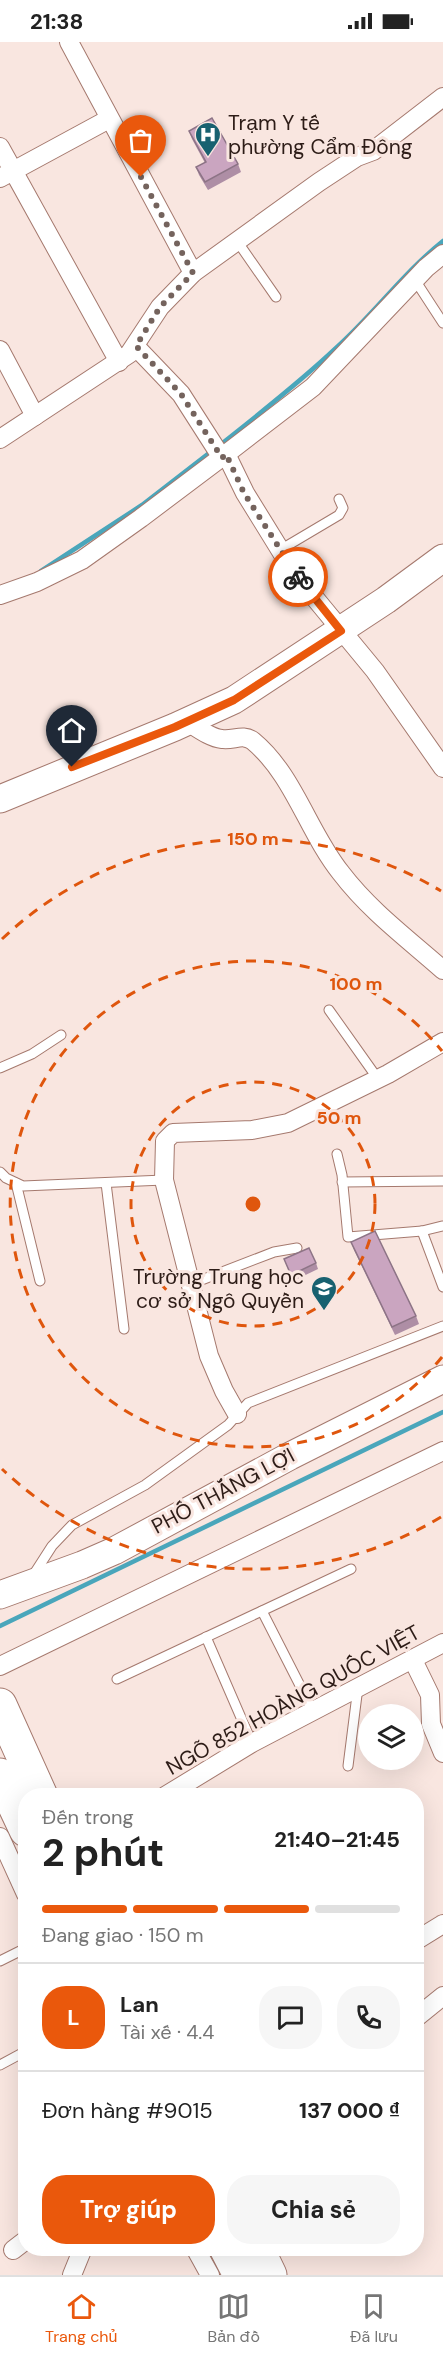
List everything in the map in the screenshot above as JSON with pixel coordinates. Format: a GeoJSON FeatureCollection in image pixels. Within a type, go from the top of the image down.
{"type":"FeatureCollection","features":[{"type":"Feature","properties":{"kind":"highway"},"geometry":{"type":"LineString","coordinates":[[0,1705],[37,1788]]}},
{"type":"Feature","properties":{"kind":"highway"},"geometry":{"type":"LineString","coordinates":[[0,1775],[18,1813]]}},
{"type":"Feature","properties":{"kind":"highway"},"geometry":{"type":"LineString","coordinates":[[230,2256],[240,2275]]}},
{"type":"Feature","properties":{"kind":"highway"},"geometry":{"type":"LineString","coordinates":[[260,2256],[270,2275]]}},
{"type":"Feature","properties":{"kind":"street"},"geometry":{"type":"LineString","coordinates":[[69,42],[193,273]]}},
{"type":"Feature","properties":{"kind":"street"},"geometry":{"type":"LineString","coordinates":[[0,439],[119,362],[136,346],[160,307],[193,273],[357,157],[373,151],[443,97]]}},
{"type":"Feature","properties":{"kind":"street"},"geometry":{"type":"LineString","coordinates":[[7,174],[109,119]]}},
{"type":"Feature","properties":{"kind":"street"},"geometry":{"type":"LineString","coordinates":[[0,147],[7,174],[119,362]]}},
{"type":"Feature","properties":{"kind":"street"},"geometry":{"type":"LineString","coordinates":[[0,595],[37,582],[82,560],[220,452],[313,387],[415,280],[443,254]]}},
{"type":"Feature","properties":{"kind":"street"},"geometry":{"type":"LineString","coordinates":[[136,346],[181,394],[220,452],[295,574],[375,671],[443,768]]}},
{"type":"Feature","properties":{"kind":"street"},"geometry":{"type":"LineString","coordinates":[[0,350],[35,416]]}},
{"type":"Feature","properties":{"kind":"street"},"geometry":{"type":"LineString","coordinates":[[0,799],[234,700],[341,631],[443,558]]}},
{"type":"Feature","properties":{"kind":"street"},"geometry":{"type":"LineString","coordinates":[[186,722],[217,738],[225,740],[244,737],[253,741],[290,787],[318,841],[341,874],[390,925],[443,970]]}},
{"type":"Feature","properties":{"kind":"street"},"geometry":{"type":"LineString","coordinates":[[237,1414],[209,1356],[164,1180],[165,1141],[173,1132],[252,1131],[288,1124],[378,1079],[443,1042]]}},
{"type":"Feature","properties":{"kind":"street","name":"PHỐ THẮNG LỢI"},"geometry":{"type":"LineString","coordinates":[[0,1595],[114,1551],[290,1456],[443,1379]]}},
{"type":"Feature","properties":{"kind":"street"},"geometry":{"type":"LineString","coordinates":[[0,1666],[443,1451]]}},
{"type":"Feature","properties":{"kind":"street","name":"NGÕ 852 HOÀNG QUỐC VIỆT"},"geometry":{"type":"LineString","coordinates":[[178,1788],[252,1743],[443,1643]]}},
{"type":"Feature","properties":{"kind":"street"},"geometry":{"type":"LineString","coordinates":[[412,1660],[430,1695],[431,1724],[443,1753]]}},
{"type":"Feature","properties":{"kind":"street"},"geometry":{"type":"LineString","coordinates":[[0,1837],[18,1876]]}},
{"type":"Feature","properties":{"kind":"street"},"geometry":{"type":"LineString","coordinates":[[424,1936],[443,1924]]}},
{"type":"Feature","properties":{"kind":"street"},"geometry":{"type":"LineString","coordinates":[[424,2011],[443,1996]]}},
{"type":"Feature","properties":{"kind":"street"},"geometry":{"type":"LineString","coordinates":[[72,2275],[79,2256]]}},
{"type":"Feature","properties":{"kind":"street"},"geometry":{"type":"LineString","coordinates":[[199,2256],[210,2275]]}},
{"type":"Feature","properties":{"kind":"lane"},"geometry":{"type":"LineString","coordinates":[[237,241],[276,297]]}},
{"type":"Feature","properties":{"kind":"lane"},"geometry":{"type":"LineString","coordinates":[[415,280],[443,323]]}},
{"type":"Feature","properties":{"kind":"lane"},"geometry":{"type":"LineString","coordinates":[[280,550],[339,515],[343,508],[339,499]]}},
{"type":"Feature","properties":{"kind":"lane"},"geometry":{"type":"LineString","coordinates":[[330,1010],[378,1079]]}},
{"type":"Feature","properties":{"kind":"lane"},"geometry":{"type":"LineString","coordinates":[[0,1068],[32,1054],[61,1035]]}},
{"type":"Feature","properties":{"kind":"lane"},"geometry":{"type":"LineString","coordinates":[[337,1154],[348,1237],[422,1231],[442,1226]]}},
{"type":"Feature","properties":{"kind":"lane"},"geometry":{"type":"LineString","coordinates":[[0,1172],[6,1178],[23,1186],[164,1180]]}},
{"type":"Feature","properties":{"kind":"lane"},"geometry":{"type":"LineString","coordinates":[[342,1182],[443,1181]]}},
{"type":"Feature","properties":{"kind":"lane"},"geometry":{"type":"LineString","coordinates":[[16,1183],[40,1281]]}},
{"type":"Feature","properties":{"kind":"lane"},"geometry":{"type":"LineString","coordinates":[[106,1183],[124,1329]]}},
{"type":"Feature","properties":{"kind":"lane"},"geometry":{"type":"LineString","coordinates":[[422,1231],[443,1287]]}},
{"type":"Feature","properties":{"kind":"lane"},"geometry":{"type":"LineString","coordinates":[[191,1284],[274,1252],[297,1248]]}},
{"type":"Feature","properties":{"kind":"lane"},"geometry":{"type":"LineString","coordinates":[[28,1584],[52,1546],[72,1525],[145,1485],[228,1425],[248,1403],[443,1326]]}},
{"type":"Feature","properties":{"kind":"lane"},"geometry":{"type":"LineString","coordinates":[[117,1680],[351,1569]]}},
{"type":"Feature","properties":{"kind":"lane"},"geometry":{"type":"LineString","coordinates":[[262,1611],[313,1712]]}},
{"type":"Feature","properties":{"kind":"lane"},"geometry":{"type":"LineString","coordinates":[[206,1637],[252,1743]]}},
{"type":"Feature","properties":{"kind":"lane"},"geometry":{"type":"LineString","coordinates":[[348,1766],[358,1687]]}},
{"type":"Feature","properties":{"kind":"lane"},"geometry":{"type":"LineString","coordinates":[[0,1961],[18,1952]]}},
{"type":"Feature","properties":{"kind":"lane"},"geometry":{"type":"LineString","coordinates":[[0,2065],[18,2055]]}},
{"type":"Feature","properties":{"kind":"building"},"geometry":{"type":"Polygon","coordinates":[[[212,118],[238,164],[205,182],[196,167],[206,162],[189,131],[212,118]]]}},
{"type":"Feature","properties":{"kind":"building"},"geometry":{"type":"Polygon","coordinates":[[[375,1231],[416,1316],[392,1327],[351,1242],[375,1231]]]}},
{"type":"Feature","properties":{"kind":"building"},"geometry":{"type":"Polygon","coordinates":[[[309,1248],[316,1263],[291,1275],[284,1259],[309,1248]]]}},
{"type":"Feature","properties":{"kind":"waterway"},"geometry":{"type":"LineString","coordinates":[[220,445],[322,361],[428,253],[443,241]]}},
{"type":"Feature","properties":{"kind":"waterway"},"geometry":{"type":"LineString","coordinates":[[41,571],[142,505],[213,450]]}},
{"type":"Feature","properties":{"kind":"waterway"},"geometry":{"type":"LineString","coordinates":[[0,1626],[443,1412]]}},
{"type":"Feature","properties":{"kind":"way so far"},"geometry":{"type":"LineString","coordinates":[[141,177],[193,273],[160,307],[136,346],[181,394],[222,458],[226,454],[244,493],[298,577]]}},
{"type":"Feature","properties":{"kind":"place","name":"Trạm Y tế phường Cẩm Đông"},"geometry":{"type":"Point","coordinates":[208,158]}},
{"type":"Feature","properties":{"kind":"place","name":"Trường Trung học cơ sở Ngô Quyền"},"geometry":{"type":"Point","coordinates":[324,1312]}},
{"type":"Feature","properties":{"kind":"route"},"geometry":{"type":"LineString","coordinates":[[72,767],[175,727],[234,700],[341,631],[298,577]]}}]}
